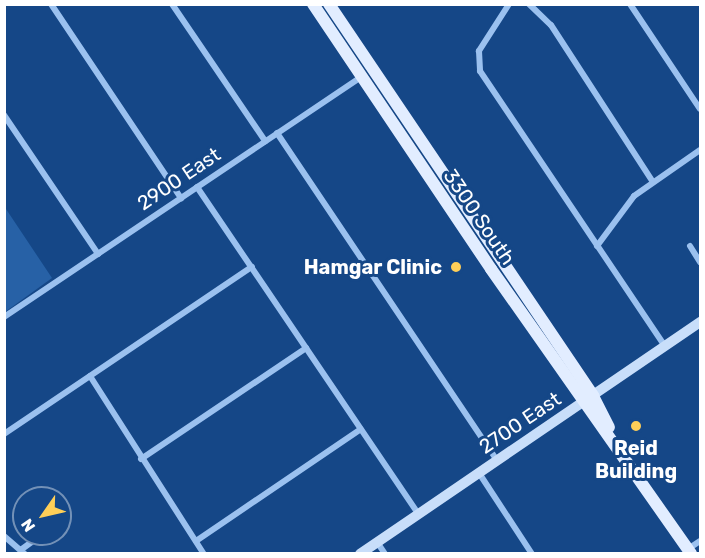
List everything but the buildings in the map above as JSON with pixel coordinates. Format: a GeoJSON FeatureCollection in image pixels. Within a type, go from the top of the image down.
{"type":"FeatureCollection","features":[{"type":"Feature","properties":{"kind":"main road","name":"3300 South"},"geometry":{"type":"LineString","coordinates":[[330,5],[689,551]]}},
{"type":"Feature","properties":{"kind":"main road","name":"3300 South"},"geometry":{"type":"LineString","coordinates":[[316,9],[588,399]]}},
{"type":"Feature","properties":{"kind":"street"},"geometry":{"type":"LineString","coordinates":[[51,4],[181,198]]}},
{"type":"Feature","properties":{"kind":"street"},"geometry":{"type":"LineString","coordinates":[[172,4],[265,141]]}},
{"type":"Feature","properties":{"kind":"street"},"geometry":{"type":"LineString","coordinates":[[509,4],[477,55],[482,75],[665,346]]}},
{"type":"Feature","properties":{"kind":"street"},"geometry":{"type":"LineString","coordinates":[[529,4],[551,25],[653,182]]}},
{"type":"Feature","properties":{"kind":"street"},"geometry":{"type":"LineString","coordinates":[[630,4],[700,109]]}},
{"type":"Feature","properties":{"kind":"street"},"geometry":{"type":"LineString","coordinates":[[316,9],[330,5]]}},
{"type":"Feature","properties":{"kind":"street","name":"2900 East"},"geometry":{"type":"LineString","coordinates":[[4,317],[372,69]]}},
{"type":"Feature","properties":{"kind":"street"},"geometry":{"type":"LineString","coordinates":[[4,115],[98,254]]}},
{"type":"Feature","properties":{"kind":"street"},"geometry":{"type":"LineString","coordinates":[[277,133],[496,461]]}},
{"type":"Feature","properties":{"kind":"street"},"geometry":{"type":"LineString","coordinates":[[597,246],[631,199],[700,150]]}},
{"type":"Feature","properties":{"kind":"street"},"geometry":{"type":"LineString","coordinates":[[197,187],[418,514]]}},
{"type":"Feature","properties":{"kind":"street"},"geometry":{"type":"LineString","coordinates":[[690,246],[700,262]]}},
{"type":"Feature","properties":{"kind":"street"},"geometry":{"type":"LineString","coordinates":[[4,434],[252,267]]}},
{"type":"Feature","properties":{"kind":"street","name":"2700 East"},"geometry":{"type":"LineString","coordinates":[[360,554],[700,322]]}},
{"type":"Feature","properties":{"kind":"street"},"geometry":{"type":"LineString","coordinates":[[141,459],[306,348]]}},
{"type":"Feature","properties":{"kind":"street"},"geometry":{"type":"LineString","coordinates":[[90,376],[141,459],[204,554]]}},
{"type":"Feature","properties":{"kind":"street"},"geometry":{"type":"LineString","coordinates":[[196,541],[361,429]]}},
{"type":"Feature","properties":{"kind":"street"},"geometry":{"type":"LineString","coordinates":[[478,473],[532,554]]}},
{"type":"Feature","properties":{"kind":"street"},"geometry":{"type":"LineString","coordinates":[[4,536],[23,551]]}},
{"type":"Feature","properties":{"kind":"street"},"geometry":{"type":"LineString","coordinates":[[689,551],[700,541]]}},
{"type":"Feature","properties":{"kind":"street"},"geometry":{"type":"LineString","coordinates":[[377,542],[385,554]]}},
{"type":"Feature","properties":{"kind":"shaded area"},"geometry":{"type":"Polygon","coordinates":[[[4,206],[52,278],[5,312],[4,312],[4,206]]]}},
{"type":"Feature","properties":{"kind":"place","name":"Hamgar Clinic"},"geometry":{"type":"Point","coordinates":[456,267]}},
{"type":"Feature","properties":{"kind":"place","name":"Reid Building"},"geometry":{"type":"Point","coordinates":[636,426]}}]}
